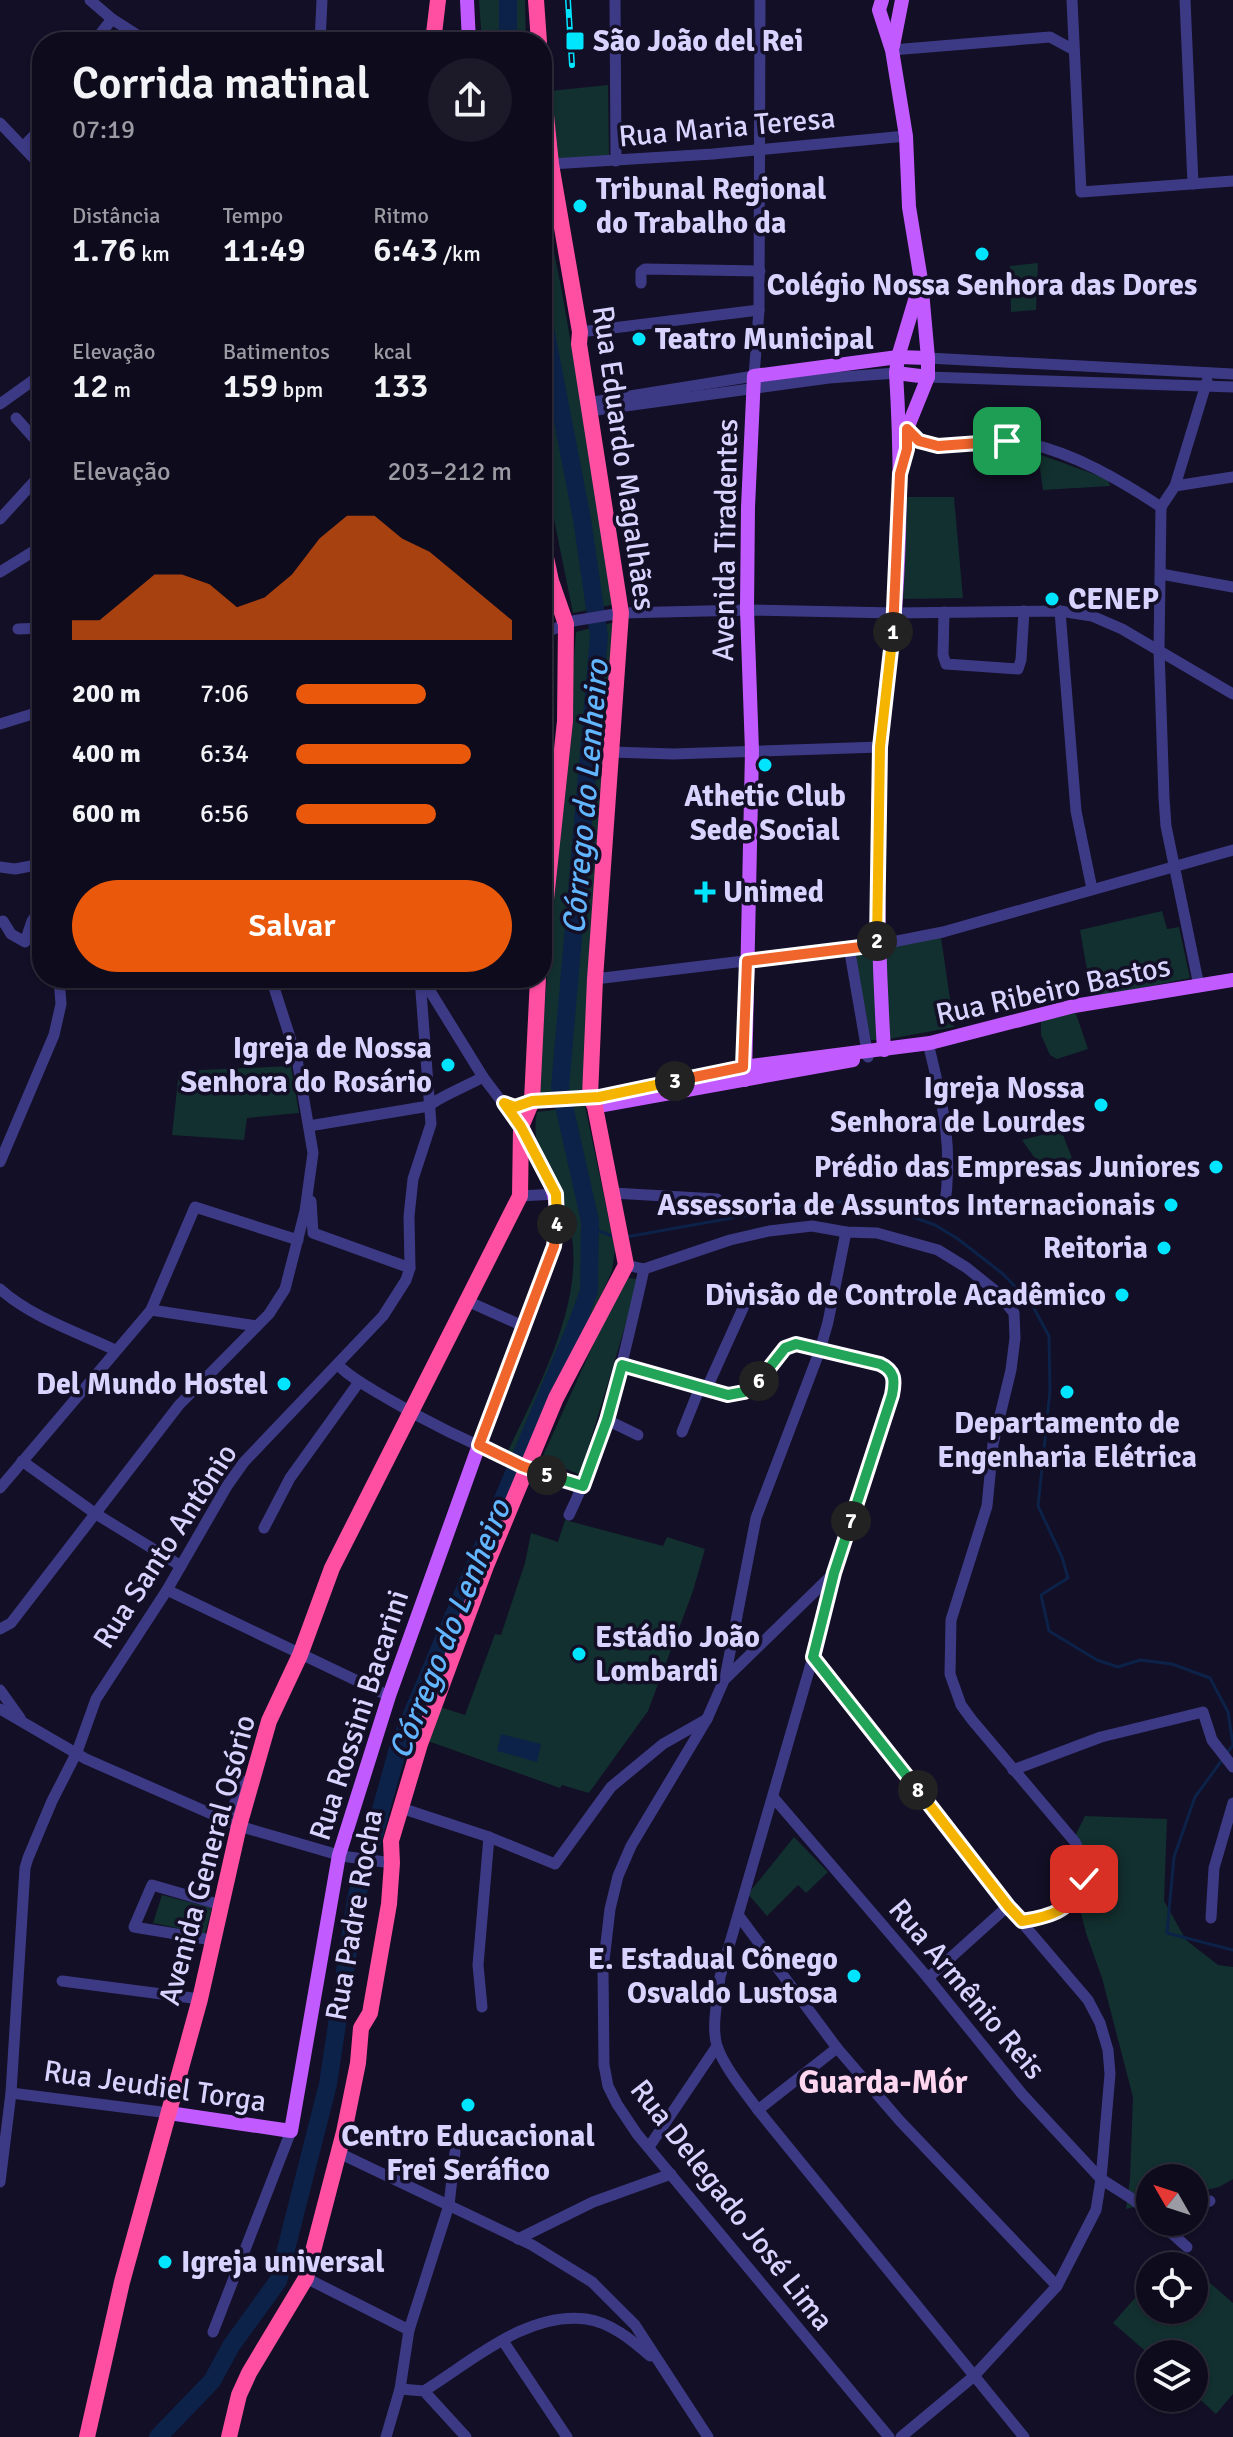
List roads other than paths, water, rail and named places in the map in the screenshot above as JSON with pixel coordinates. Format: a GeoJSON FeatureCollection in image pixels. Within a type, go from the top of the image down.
{"type":"FeatureCollection","features":[{"type":"Feature","properties":{"kind":"highway"},"geometry":{"type":"LineString","coordinates":[[434,32],[438,0]]}},
{"type":"Feature","properties":{"kind":"highway"},"geometry":{"type":"LineString","coordinates":[[536,0],[538,32]]}},
{"type":"Feature","properties":{"kind":"highway","name":"Rua Eduardo Magalhães"},"geometry":{"type":"LineString","coordinates":[[552,194],[580,332],[579,344],[616,614],[611,752],[587,1100],[613,1193],[625,1258]]}},
{"type":"Feature","properties":{"kind":"highway"},"geometry":{"type":"LineString","coordinates":[[552,583],[570,622],[565,721],[552,797]]}},
{"type":"Feature","properties":{"kind":"highway"},"geometry":{"type":"LineString","coordinates":[[532,1101],[538,988]]}},
{"type":"Feature","properties":{"kind":"highway","name":"Avenida General Osório"},"geometry":{"type":"LineString","coordinates":[[87,2437],[122,2282],[200,1999],[221,1905],[233,1823],[269,1721],[300,1655],[332,1568],[520,1196],[521,1127],[532,1101]]}},
{"type":"Feature","properties":{"kind":"highway","name":"Rua Padre Rocha"},"geometry":{"type":"LineString","coordinates":[[229,2437],[239,2395],[249,2373],[306,2278],[339,2153],[358,2063],[361,2028],[370,2013],[389,1904],[385,1863],[420,1744],[524,1467],[625,1258]]}},
{"type":"Feature","properties":{"kind":"main road"},"geometry":{"type":"LineString","coordinates":[[467,0],[469,32]]}},
{"type":"Feature","properties":{"kind":"main road"},"geometry":{"type":"LineString","coordinates":[[882,0],[879,10],[892,50],[906,136],[909,207],[921,280],[928,358],[928,377],[907,429]]}},
{"type":"Feature","properties":{"kind":"main road"},"geometry":{"type":"LineString","coordinates":[[892,50],[902,0]]}},
{"type":"Feature","properties":{"kind":"main road"},"geometry":{"type":"LineString","coordinates":[[884,1050],[877,945],[877,851],[880,747],[895,613],[900,474],[896,373],[921,280]]}},
{"type":"Feature","properties":{"kind":"main road"},"geometry":{"type":"LineString","coordinates":[[754,382],[898,357],[928,358]]}},
{"type":"Feature","properties":{"kind":"main road"},"geometry":{"type":"LineString","coordinates":[[896,373],[928,377]]}},
{"type":"Feature","properties":{"kind":"main road","name":"Avenida Tiradentes"},"geometry":{"type":"LineString","coordinates":[[744,1074],[752,751],[747,610],[748,507],[754,382]]}},
{"type":"Feature","properties":{"kind":"main road"},"geometry":{"type":"LineString","coordinates":[[899,407],[907,429],[907,449],[900,474]]}},
{"type":"Feature","properties":{"kind":"main road","name":"Rua Ribeiro Bastos"},"geometry":{"type":"LineString","coordinates":[[532,1101],[587,1100],[928,1043],[1074,1006],[1233,980]]}},
{"type":"Feature","properties":{"kind":"main road","name":"Rua Rossini Bacarini"},"geometry":{"type":"LineString","coordinates":[[291,2131],[340,1856],[389,1696],[554,1246],[556,1194],[521,1127]]}},
{"type":"Feature","properties":{"kind":"main road","name":"Rua Jeudiel Torga"},"geometry":{"type":"LineString","coordinates":[[169,2113],[291,2131]]}},
{"type":"Feature","properties":{"kind":"street"},"geometry":{"type":"LineString","coordinates":[[90,0],[132,32]]}},
{"type":"Feature","properties":{"kind":"street"},"geometry":{"type":"LineString","coordinates":[[320,32],[322,0]]}},
{"type":"Feature","properties":{"kind":"street"},"geometry":{"type":"LineString","coordinates":[[615,0],[616,161]]}},
{"type":"Feature","properties":{"kind":"street","name":"Avenida Tiradentes"},"geometry":{"type":"LineString","coordinates":[[754,382],[760,271],[760,0]]}},
{"type":"Feature","properties":{"kind":"street"},"geometry":{"type":"LineString","coordinates":[[1072,0],[1081,192],[1233,181]]}},
{"type":"Feature","properties":{"kind":"street"},"geometry":{"type":"LineString","coordinates":[[1185,0],[1193,184]]}},
{"type":"Feature","properties":{"kind":"street"},"geometry":{"type":"LineString","coordinates":[[102,32],[112,19]]}},
{"type":"Feature","properties":{"kind":"street"},"geometry":{"type":"LineString","coordinates":[[316,32],[320,20]]}},
{"type":"Feature","properties":{"kind":"street"},"geometry":{"type":"LineString","coordinates":[[892,50],[1050,37],[1073,24]]}},
{"type":"Feature","properties":{"kind":"street"},"geometry":{"type":"LineString","coordinates":[[1050,37],[1074,50]]}},
{"type":"Feature","properties":{"kind":"street"},"geometry":{"type":"LineString","coordinates":[[2,127],[32,156]]}},
{"type":"Feature","properties":{"kind":"street","name":"Rua Maria Teresa"},"geometry":{"type":"LineString","coordinates":[[552,165],[906,136]]}},
{"type":"Feature","properties":{"kind":"street"},"geometry":{"type":"LineString","coordinates":[[23,147],[32,138]]}},
{"type":"Feature","properties":{"kind":"street"},"geometry":{"type":"LineString","coordinates":[[641,283],[641,272],[645,269],[760,271]]}},
{"type":"Feature","properties":{"kind":"street"},"geometry":{"type":"LineString","coordinates":[[580,332],[759,310]]}},
{"type":"Feature","properties":{"kind":"street"},"geometry":{"type":"LineString","coordinates":[[928,358],[1233,374]]}},
{"type":"Feature","properties":{"kind":"street"},"geometry":{"type":"LineString","coordinates":[[588,407],[754,382],[896,373]]}},
{"type":"Feature","properties":{"kind":"street"},"geometry":{"type":"LineString","coordinates":[[1199,986],[1174,867],[1164,798],[1159,649],[1161,507],[1175,486],[1209,374]]}},
{"type":"Feature","properties":{"kind":"street"},"geometry":{"type":"LineString","coordinates":[[928,377],[1233,387]]}},
{"type":"Feature","properties":{"kind":"street"},"geometry":{"type":"LineString","coordinates":[[0,404],[32,381]]}},
{"type":"Feature","properties":{"kind":"street"},"geometry":{"type":"LineString","coordinates":[[16,418],[32,436]]}},
{"type":"Feature","properties":{"kind":"street"},"geometry":{"type":"LineString","coordinates":[[907,429],[919,441],[938,446],[1007,441],[1029,443],[1086,464],[1161,507]]}},
{"type":"Feature","properties":{"kind":"street"},"geometry":{"type":"LineString","coordinates":[[1175,486],[1233,477]]}},
{"type":"Feature","properties":{"kind":"street"},"geometry":{"type":"LineString","coordinates":[[0,519],[32,484]]}},
{"type":"Feature","properties":{"kind":"street"},"geometry":{"type":"LineString","coordinates":[[0,572],[32,552]]}},
{"type":"Feature","properties":{"kind":"street"},"geometry":{"type":"LineString","coordinates":[[1161,574],[1233,587]]}},
{"type":"Feature","properties":{"kind":"street"},"geometry":{"type":"LineString","coordinates":[[552,630],[570,622],[616,614],[747,610],[895,613],[1060,611],[1092,616],[1122,629],[1233,694]]}},
{"type":"Feature","properties":{"kind":"street"},"geometry":{"type":"LineString","coordinates":[[944,612],[943,655],[946,664],[1018,669],[1024,611]]}},
{"type":"Feature","properties":{"kind":"street"},"geometry":{"type":"LineString","coordinates":[[1060,611],[1076,811],[1092,889]]}},
{"type":"Feature","properties":{"kind":"street"},"geometry":{"type":"LineString","coordinates":[[18,629],[32,628]]}},
{"type":"Feature","properties":{"kind":"street"},"geometry":{"type":"LineString","coordinates":[[0,724],[32,717]]}},
{"type":"Feature","properties":{"kind":"street"},"geometry":{"type":"LineString","coordinates":[[611,752],[673,754],[880,747]]}},
{"type":"Feature","properties":{"kind":"street"},"geometry":{"type":"LineString","coordinates":[[595,979],[877,945],[943,932],[1233,850]]}},
{"type":"Feature","properties":{"kind":"street"},"geometry":{"type":"LineString","coordinates":[[0,867],[15,869],[32,866]]}},
{"type":"Feature","properties":{"kind":"street"},"geometry":{"type":"LineString","coordinates":[[1,918],[11,934],[25,942],[32,921]]}},
{"type":"Feature","properties":{"kind":"street"},"geometry":{"type":"LineString","coordinates":[[849,947],[868,1053]]}},
{"type":"Feature","properties":{"kind":"street"},"geometry":{"type":"LineString","coordinates":[[0,1162],[54,1035],[61,1004],[60,988]]}},
{"type":"Feature","properties":{"kind":"street"},"geometry":{"type":"LineString","coordinates":[[0,1629],[11,1623],[179,1405],[274,1308],[285,1289],[310,1185],[313,1153],[297,1059],[274,988]]}},
{"type":"Feature","properties":{"kind":"street","name":"Rua Santo Antônio"},"geometry":{"type":"LineString","coordinates":[[0,2182],[11,2093],[25,1868],[52,1801],[77,1752],[96,1699],[167,1590],[244,1462],[388,1311],[410,1268],[409,1216],[413,1179],[420,1152],[431,1131],[422,988]]}},
{"type":"Feature","properties":{"kind":"street"},"geometry":{"type":"LineString","coordinates":[[427,988],[483,1077],[521,1127]]}},
{"type":"Feature","properties":{"kind":"street"},"geometry":{"type":"LineString","coordinates":[[928,1043],[946,1112],[948,1149],[944,1211]]}},
{"type":"Feature","properties":{"kind":"street"},"geometry":{"type":"LineString","coordinates":[[309,1126],[429,1106],[483,1077]]}},
{"type":"Feature","properties":{"kind":"street"},"geometry":{"type":"LineString","coordinates":[[504,1103],[515,1107],[532,1101]]}},
{"type":"Feature","properties":{"kind":"street"},"geometry":{"type":"LineString","coordinates":[[310,1185],[313,1233],[410,1268]]}},
{"type":"Feature","properties":{"kind":"street"},"geometry":{"type":"LineString","coordinates":[[613,1193],[717,1199]]}},
{"type":"Feature","properties":{"kind":"street"},"geometry":{"type":"LineString","coordinates":[[520,1196],[556,1194]]}},
{"type":"Feature","properties":{"kind":"street"},"geometry":{"type":"LineString","coordinates":[[0,1488],[151,1310],[195,1207],[298,1240]]}},
{"type":"Feature","properties":{"kind":"street"},"geometry":{"type":"LineString","coordinates":[[625,1258],[644,1269],[730,1240],[812,1226],[877,1233],[938,1250],[998,1293],[1014,1313],[1011,1370],[993,1444],[987,1506],[951,1620],[949,1668],[961,1705],[1075,1842],[1083,1859],[1084,1879],[1077,1895],[1064,1908],[1047,1917],[1022,1921]]}},
{"type":"Feature","properties":{"kind":"street","name":"Rua Delegado José Lima"},"geometry":{"type":"LineString","coordinates":[[846,1232],[820,1350],[756,1518],[725,1678],[707,1719],[631,1846],[618,1876],[610,1909],[603,1969],[604,2065],[608,2086],[617,2104],[649,2147],[889,2437]]}},
{"type":"Feature","properties":{"kind":"street"},"geometry":{"type":"LineString","coordinates":[[569,1515],[607,1420],[644,1269]]}},
{"type":"Feature","properties":{"kind":"street"},"geometry":{"type":"LineString","coordinates":[[0,1289],[11,1299],[41,1315],[115,1350]]}},
{"type":"Feature","properties":{"kind":"street"},"geometry":{"type":"LineString","coordinates":[[682,1432],[748,1297]]}},
{"type":"Feature","properties":{"kind":"street"},"geometry":{"type":"LineString","coordinates":[[465,1300],[523,1326]]}},
{"type":"Feature","properties":{"kind":"street"},"geometry":{"type":"LineString","coordinates":[[151,1310],[257,1326]]}},
{"type":"Feature","properties":{"kind":"street"},"geometry":{"type":"LineString","coordinates":[[622,1365],[728,1395],[744,1392],[756,1384],[781,1353],[791,1345],[801,1344],[880,1364],[894,1375],[892,1395],[834,1573],[813,1657],[720,1977],[717,2046],[758,2110],[1024,2437]]}},
{"type":"Feature","properties":{"kind":"street"},"geometry":{"type":"LineString","coordinates":[[338,1365],[359,1382],[412,1413],[496,1455],[583,1486]]}},
{"type":"Feature","properties":{"kind":"street"},"geometry":{"type":"LineString","coordinates":[[264,1528],[290,1478],[359,1382]]}},
{"type":"Feature","properties":{"kind":"street"},"geometry":{"type":"LineString","coordinates":[[607,1420],[638,1435]]}},
{"type":"Feature","properties":{"kind":"street"},"geometry":{"type":"LineString","coordinates":[[22,1461],[96,1514],[181,1566]]}},
{"type":"Feature","properties":{"kind":"street"},"geometry":{"type":"LineString","coordinates":[[725,1678],[834,1573]]}},
{"type":"Feature","properties":{"kind":"street"},"geometry":{"type":"LineString","coordinates":[[167,1590],[389,1696]]}},
{"type":"Feature","properties":{"kind":"street"},"geometry":{"type":"LineString","coordinates":[[813,1657],[1008,1906],[1088,2000],[1100,2023],[1108,2050],[1110,2074],[1096,2210],[1057,2286],[973,2377],[901,2437]]}},
{"type":"Feature","properties":{"kind":"street"},"geometry":{"type":"LineString","coordinates":[[0,1690],[23,1721]]}},
{"type":"Feature","properties":{"kind":"street"},"geometry":{"type":"LineString","coordinates":[[0,1709],[86,1759],[233,1823],[340,1856],[385,1863]]}},
{"type":"Feature","properties":{"kind":"street"},"geometry":{"type":"LineString","coordinates":[[1013,1770],[1101,1737],[1199,1712],[1205,1713],[1212,1740],[1230,1764]]}},
{"type":"Feature","properties":{"kind":"street"},"geometry":{"type":"LineString","coordinates":[[401,1808],[489,1837],[555,1864],[611,1787],[663,1744],[707,1719]]}},
{"type":"Feature","properties":{"kind":"street","name":"Rua Armênio Reis"},"geometry":{"type":"LineString","coordinates":[[773,1797],[928,1978],[1022,2094],[1101,2179],[1134,2200]]}},
{"type":"Feature","properties":{"kind":"street"},"geometry":{"type":"LineString","coordinates":[[1211,1918],[1214,1868],[1233,1803]]}},
{"type":"Feature","properties":{"kind":"street"},"geometry":{"type":"LineString","coordinates":[[482,2007],[478,1965],[489,1837]]}},
{"type":"Feature","properties":{"kind":"street"},"geometry":{"type":"LineString","coordinates":[[212,1940],[134,1927],[152,1885],[221,1905]]}},
{"type":"Feature","properties":{"kind":"street"},"geometry":{"type":"LineString","coordinates":[[928,1978],[1008,1906]]}},
{"type":"Feature","properties":{"kind":"street"},"geometry":{"type":"LineString","coordinates":[[739,1916],[837,2048],[900,2121],[1057,2286]]}},
{"type":"Feature","properties":{"kind":"street"},"geometry":{"type":"LineString","coordinates":[[62,1981],[200,1999]]}},
{"type":"Feature","properties":{"kind":"street"},"geometry":{"type":"LineString","coordinates":[[649,2147],[717,2046]]}},
{"type":"Feature","properties":{"kind":"street"},"geometry":{"type":"LineString","coordinates":[[758,2110],[837,2048]]}},
{"type":"Feature","properties":{"kind":"street","name":"Rua Jeudiel Torga"},"geometry":{"type":"LineString","coordinates":[[11,2093],[169,2113]]}},
{"type":"Feature","properties":{"kind":"street","name":"Rua Rossini Bacarini"},"geometry":{"type":"LineString","coordinates":[[213,2332],[291,2131]]}},
{"type":"Feature","properties":{"kind":"street"},"geometry":{"type":"LineString","coordinates":[[386,2437],[400,2389],[409,2330],[449,2205],[455,2152]]}},
{"type":"Feature","properties":{"kind":"street"},"geometry":{"type":"LineString","coordinates":[[339,2153],[565,2263],[615,2302],[635,2325],[704,2436]]}},
{"type":"Feature","properties":{"kind":"street"},"geometry":{"type":"LineString","coordinates":[[518,2239],[593,2202],[671,2174]]}},
{"type":"Feature","properties":{"kind":"street"},"geometry":{"type":"LineString","coordinates":[[1175,2236],[1187,2247]]}},
{"type":"Feature","properties":{"kind":"street"},"geometry":{"type":"LineString","coordinates":[[306,2278],[409,2330]]}},
{"type":"Feature","properties":{"kind":"street"},"geometry":{"type":"LineString","coordinates":[[400,2389],[424,2391],[529,2327],[564,2318],[588,2319],[608,2326],[658,2363]]}},
{"type":"Feature","properties":{"kind":"street"},"geometry":{"type":"LineString","coordinates":[[503,2341],[567,2437]]}},
{"type":"Feature","properties":{"kind":"street"},"geometry":{"type":"LineString","coordinates":[[424,2391],[466,2437]]}},
{"type":"Feature","properties":{"kind":"water"},"geometry":{"type":"Polygon","coordinates":[[[501,1734],[541,1744],[537,1762],[497,1751],[501,1734]]]}},
{"type":"Feature","properties":{"kind":"waterway","name":"Córrego do Lenheiro"},"geometry":{"type":"LineString","coordinates":[[508,0],[508,32]]}},
{"type":"Feature","properties":{"kind":"waterway","name":"Córrego do Lenheiro"},"geometry":{"type":"LineString","coordinates":[[158,2437],[212,2381],[231,2346],[278,2281],[328,2084],[356,1899],[399,1745],[589,1291],[590,1221],[560,1088],[599,636],[582,519],[552,364]]}},
{"type":"Feature","properties":{"kind":"waterway"},"geometry":{"type":"LineString","coordinates":[[626,1237],[821,1202],[860,1202],[935,1225],[1003,1274],[1031,1303],[1049,1336],[1050,1391],[1038,1506],[1062,1557],[1068,1578],[1041,1595],[1049,1631],[1097,1660],[1118,1667],[1140,1660],[1172,1664],[1210,1678],[1228,1712],[1233,1745],[1195,1797],[1174,1857],[1167,1933],[1233,1950]]}},
{"type":"Feature","properties":{"kind":"waterway"},"geometry":{"type":"LineString","coordinates":[[590,1221],[599,1231],[615,1237]]}},
{"type":"Feature","properties":{"kind":"railway"},"geometry":{"type":"LineString","coordinates":[[568,0],[572,65]]}},
{"type":"Feature","properties":{"kind":"place","name":"São João del Rei"},"geometry":{"type":"Point","coordinates":[575,41]}},
{"type":"Feature","properties":{"kind":"place","name":"Tribunal Regional do Trabalho da"},"geometry":{"type":"Point","coordinates":[580,206]}},
{"type":"Feature","properties":{"kind":"place","name":"Colégio Nossa Senhora das Dores"},"geometry":{"type":"Point","coordinates":[982,254]}},
{"type":"Feature","properties":{"kind":"place","name":"Teatro Municipal"},"geometry":{"type":"Point","coordinates":[639,339]}},
{"type":"Feature","properties":{"kind":"place","name":"CENEP"},"geometry":{"type":"Point","coordinates":[1052,599]}},
{"type":"Feature","properties":{"kind":"place","name":"Athetic Club Sede Social"},"geometry":{"type":"Point","coordinates":[765,765]}},
{"type":"Feature","properties":{"kind":"place","name":"Unimed"},"geometry":{"type":"Point","coordinates":[705,892]}},
{"type":"Feature","properties":{"kind":"place","name":"Igreja de Nossa Senhora do Rosário"},"geometry":{"type":"Point","coordinates":[448,1065]}},
{"type":"Feature","properties":{"kind":"place","name":"Igreja Nossa Senhora de Lourdes"},"geometry":{"type":"Point","coordinates":[1101,1105]}},
{"type":"Feature","properties":{"kind":"place","name":"Prédio das Empresas Juniores"},"geometry":{"type":"Point","coordinates":[1216,1167]}},
{"type":"Feature","properties":{"kind":"place","name":"Assessoria de Assuntos Internacionais"},"geometry":{"type":"Point","coordinates":[1171,1205]}},
{"type":"Feature","properties":{"kind":"place","name":"Reitoria"},"geometry":{"type":"Point","coordinates":[1164,1248]}},
{"type":"Feature","properties":{"kind":"place","name":"Divisão de Controle Acadêmico"},"geometry":{"type":"Point","coordinates":[1122,1295]}},
{"type":"Feature","properties":{"kind":"place","name":"Del Mundo Hostel"},"geometry":{"type":"Point","coordinates":[284,1384]}},
{"type":"Feature","properties":{"kind":"place","name":"Departamento de Engenharia Elétrica"},"geometry":{"type":"Point","coordinates":[1067,1392]}},
{"type":"Feature","properties":{"kind":"place","name":"Estádio João Lombardi"},"geometry":{"type":"Point","coordinates":[579,1654]}},
{"type":"Feature","properties":{"kind":"place","name":"E. Estadual Cônego Osvaldo Lustosa"},"geometry":{"type":"Point","coordinates":[854,1976]}},
{"type":"Feature","properties":{"kind":"place","name":"Centro Educacional Frei Seráfico"},"geometry":{"type":"Point","coordinates":[468,2105]}},
{"type":"Feature","properties":{"kind":"place","name":"Igreja universal"},"geometry":{"type":"Point","coordinates":[165,2262]}},
{"type":"Feature","properties":{"kind":"district","name":"Guarda-Mór"},"geometry":{"type":"Point","coordinates":[883,2082]}}]}
